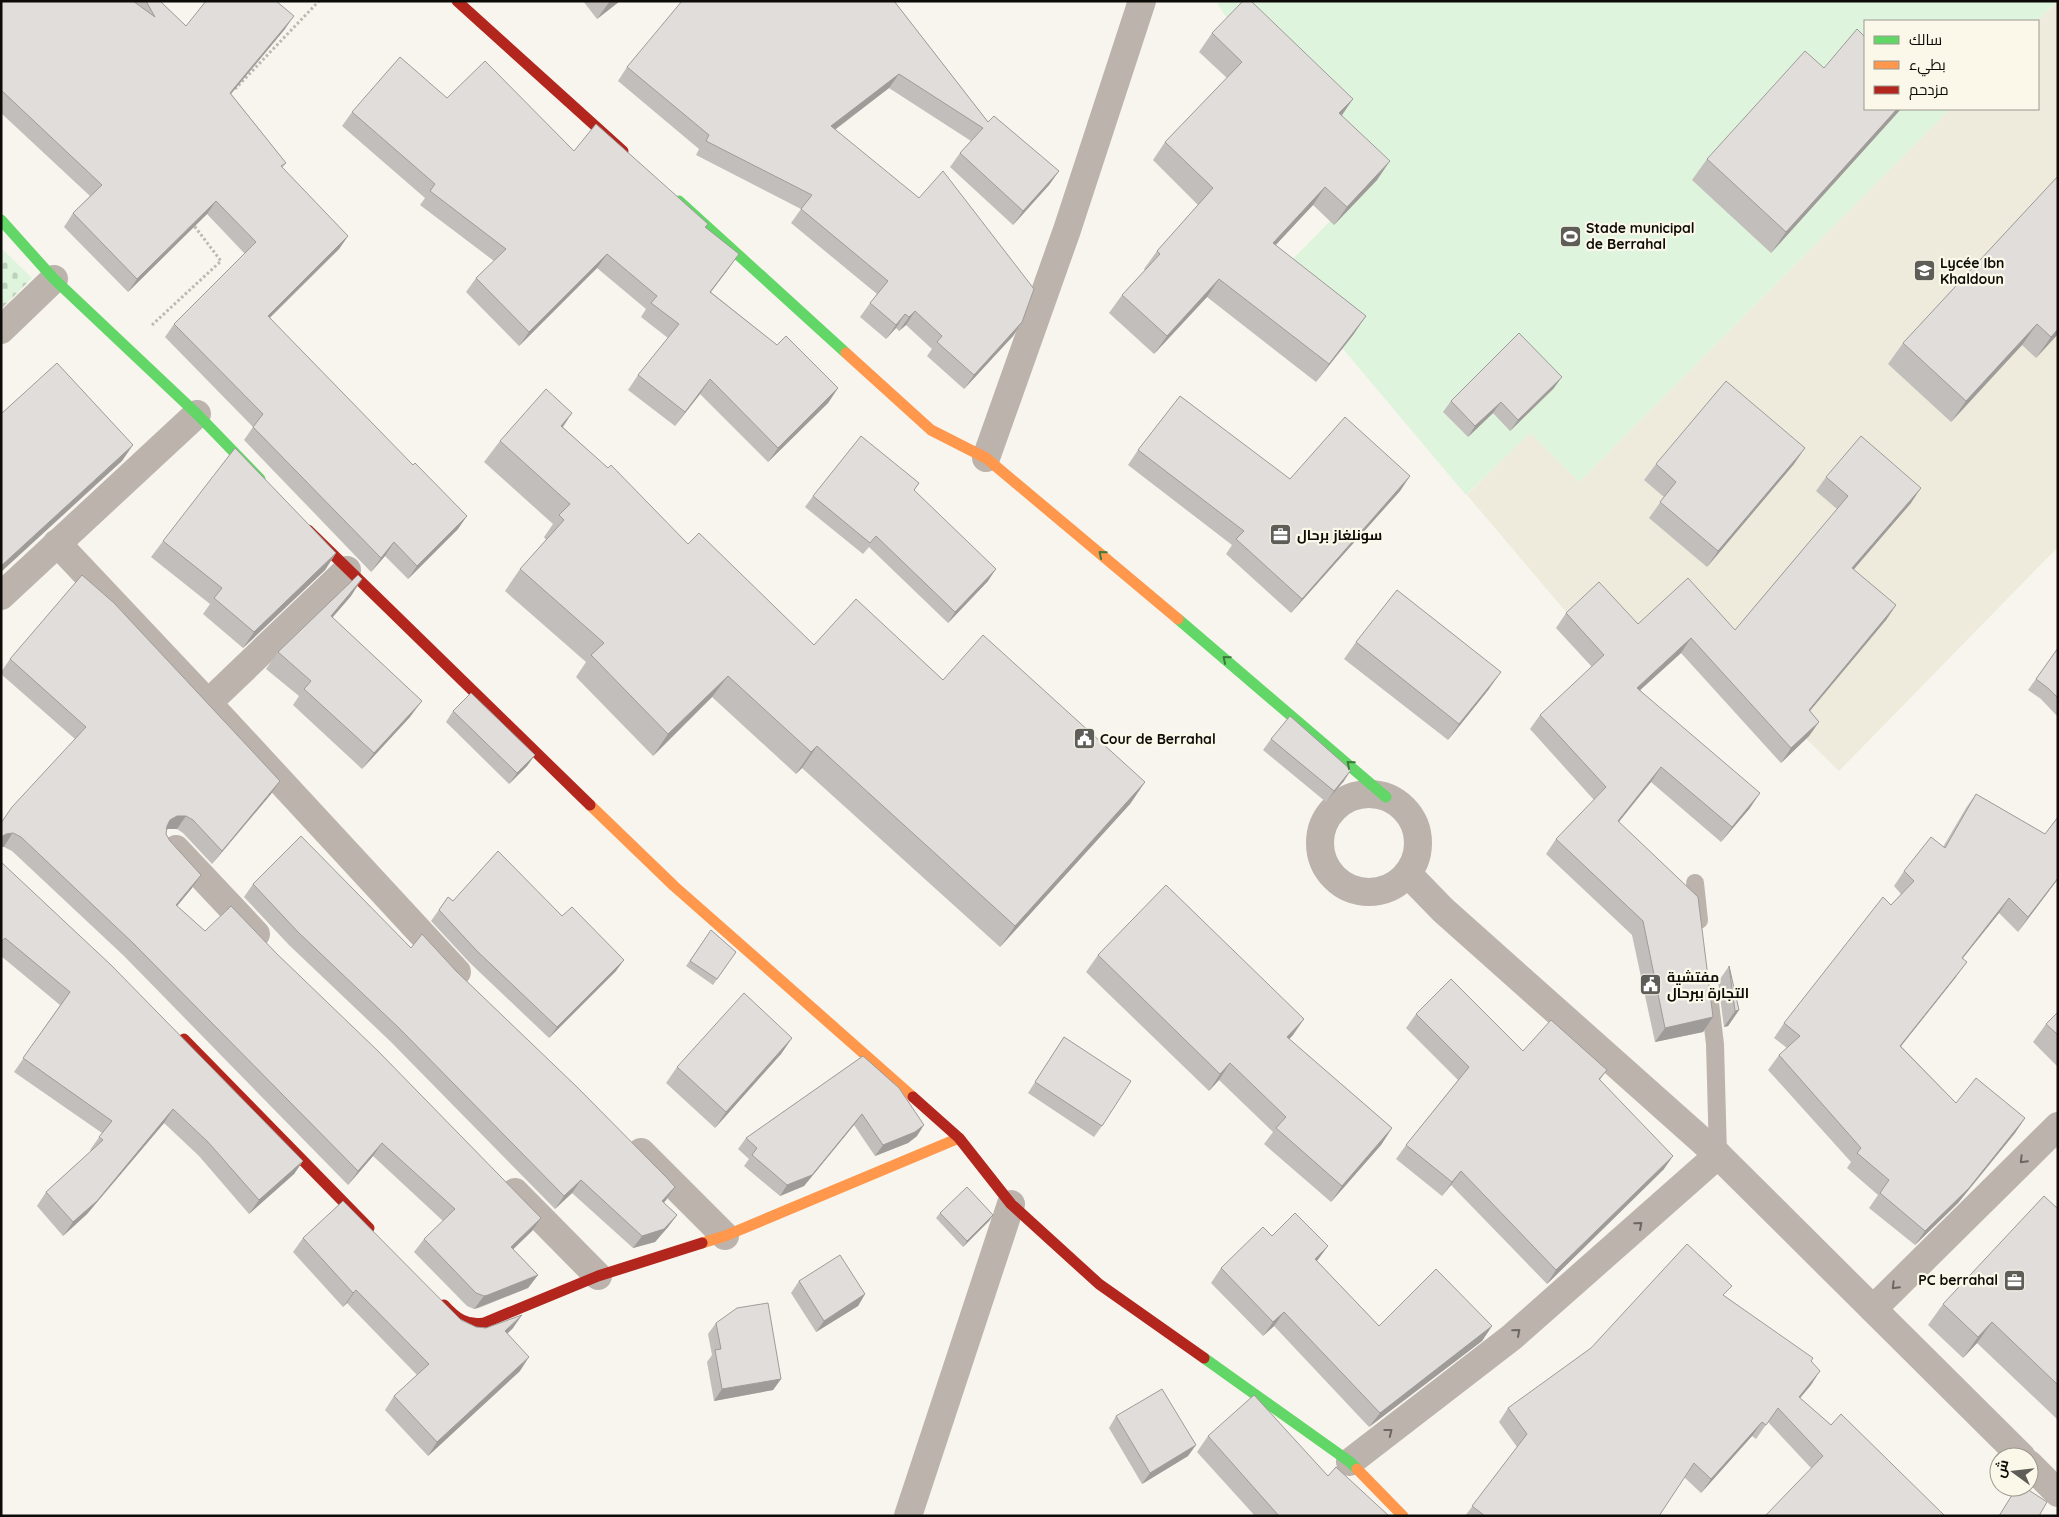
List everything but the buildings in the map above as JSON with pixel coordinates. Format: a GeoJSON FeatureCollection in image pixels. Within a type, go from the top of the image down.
{"type":"FeatureCollection","features":[{"type":"Feature","properties":{"kind":"street"},"geometry":{"type":"LineString","coordinates":[[457,1],[633,160]]}},
{"type":"Feature","properties":{"kind":"street"},"geometry":{"type":"LineString","coordinates":[[986,458],[1067,230],[1142,1]]}},
{"type":"Feature","properties":{"kind":"street"},"geometry":{"type":"LineString","coordinates":[[670,192],[931,430],[986,458],[1297,719],[1386,797],[1400,804],[1410,816],[1417,829],[1418,845],[1416,860],[1408,874],[1395,885],[1380,892],[1363,892],[1347,888],[1333,877],[1324,863],[1320,847],[1322,830],[1329,815],[1340,803],[1356,796],[1371,794],[1386,797]]}},
{"type":"Feature","properties":{"kind":"street"},"geometry":{"type":"LineString","coordinates":[[1,220],[54,279],[197,414],[265,485]]}},
{"type":"Feature","properties":{"kind":"street"},"geometry":{"type":"LineString","coordinates":[[1,330],[54,279]]}},
{"type":"Feature","properties":{"kind":"street"},"geometry":{"type":"LineString","coordinates":[[1,596],[197,414]]}},
{"type":"Feature","properties":{"kind":"street"},"geometry":{"type":"LineString","coordinates":[[300,520],[347,570],[674,886],[959,1138],[1011,1204],[1099,1284],[1350,1462],[1403,1516]]}},
{"type":"Feature","properties":{"kind":"street"},"geometry":{"type":"LineString","coordinates":[[57,543],[472,987]]}},
{"type":"Feature","properties":{"kind":"street"},"geometry":{"type":"LineString","coordinates":[[208,703],[347,570]]}},
{"type":"Feature","properties":{"kind":"street"},"geometry":{"type":"LineString","coordinates":[[172,844],[271,949]]}},
{"type":"Feature","properties":{"kind":"street"},"geometry":{"type":"LineString","coordinates":[[1408,874],[1443,910],[1718,1155],[2012,1447]]}},
{"type":"Feature","properties":{"kind":"street"},"geometry":{"type":"LineString","coordinates":[[175,1030],[376,1235]]}},
{"type":"Feature","properties":{"kind":"street"},"geometry":{"type":"LineString","coordinates":[[1873,1308],[2058,1126]]}},
{"type":"Feature","properties":{"kind":"street"},"geometry":{"type":"LineString","coordinates":[[621,1132],[725,1236]]}},
{"type":"Feature","properties":{"kind":"street"},"geometry":{"type":"LineString","coordinates":[[438,1298],[458,1320],[473,1326],[484,1323],[598,1276],[725,1236],[959,1138]]}},
{"type":"Feature","properties":{"kind":"street"},"geometry":{"type":"LineString","coordinates":[[1350,1462],[1512,1336],[1718,1155]]}},
{"type":"Feature","properties":{"kind":"street"},"geometry":{"type":"LineString","coordinates":[[496,1172],[598,1276]]}},
{"type":"Feature","properties":{"kind":"street"},"geometry":{"type":"LineString","coordinates":[[908,1516],[1011,1204]]}},
{"type":"Feature","properties":{"kind":"street"},"geometry":{"type":"LineString","coordinates":[[2039,1473],[2057,1490]]}},
{"type":"Feature","properties":{"kind":"lane"},"geometry":{"type":"LineString","coordinates":[[1695,883],[1702,940]]}},
{"type":"Feature","properties":{"kind":"lane"},"geometry":{"type":"LineString","coordinates":[[1707,978],[1715,1044],[1718,1155]]}},
{"type":"Feature","properties":{"kind":"path"},"geometry":{"type":"LineString","coordinates":[[230,94],[319,1]]}},
{"type":"Feature","properties":{"kind":"path"},"geometry":{"type":"LineString","coordinates":[[128,348],[221,261],[188,217]]}},
{"type":"Feature","properties":{"kind":"shaded area","name":"Lycée Ibn Khaldoun"},"geometry":{"type":"Polygon","coordinates":[[[2058,1],[2058,547],[1839,771],[1677,612],[1610,664],[1467,495],[1530,432],[1579,482],[1949,110],[2039,110],[2038,20],[2058,1]]]}},
{"type":"Feature","properties":{"kind":"green space","name":"Stade municipal de Berrahal"},"geometry":{"type":"Polygon","coordinates":[[[1219,1],[2057,1],[2038,20],[1864,20],[1864,110],[1949,110],[1579,482],[1530,433],[1466,495],[1279,273],[1352,199],[1218,5],[1219,1]]]}},
{"type":"Feature","properties":{"kind":"green space"},"geometry":{"type":"Polygon","coordinates":[[[1,248],[32,278],[1,309],[1,248]]]}},
{"type":"Feature","properties":{"kind":"traffic: fast"},"geometry":{"type":"LineString","coordinates":[[679,201],[846,353]]}},
{"type":"Feature","properties":{"kind":"traffic: fast"},"geometry":{"type":"LineString","coordinates":[[1,220],[54,279],[197,414],[260,479]]}},
{"type":"Feature","properties":{"kind":"traffic: fast"},"geometry":{"type":"LineString","coordinates":[[1178,619],[1386,797]]}},
{"type":"Feature","properties":{"kind":"traffic: fast"},"geometry":{"type":"LineString","coordinates":[[1204,1358],[1350,1462],[1357,1469]]}},
{"type":"Feature","properties":{"kind":"traffic: slow"},"geometry":{"type":"LineString","coordinates":[[846,353],[931,430],[986,458],[1178,619]]}},
{"type":"Feature","properties":{"kind":"traffic: slow"},"geometry":{"type":"LineString","coordinates":[[590,805],[674,886],[913,1097]]}},
{"type":"Feature","properties":{"kind":"traffic: slow"},"geometry":{"type":"LineString","coordinates":[[702,1243],[725,1236],[959,1138]]}},
{"type":"Feature","properties":{"kind":"traffic: slow"},"geometry":{"type":"LineString","coordinates":[[1357,1469],[1403,1516]]}},
{"type":"Feature","properties":{"kind":"traffic: jam"},"geometry":{"type":"LineString","coordinates":[[457,1],[623,151]]}},
{"type":"Feature","properties":{"kind":"traffic: jam"},"geometry":{"type":"LineString","coordinates":[[308,530],[590,805]]}},
{"type":"Feature","properties":{"kind":"traffic: jam"},"geometry":{"type":"LineString","coordinates":[[184,1039],[369,1228]]}},
{"type":"Feature","properties":{"kind":"traffic: jam"},"geometry":{"type":"LineString","coordinates":[[913,1097],[959,1138],[1011,1204],[1099,1284],[1204,1358]]}},
{"type":"Feature","properties":{"kind":"traffic: jam"},"geometry":{"type":"LineString","coordinates":[[444,1305],[462,1320],[478,1324],[484,1323],[598,1276],[702,1243]]}},
{"type":"Feature","properties":{"kind":"place","name":"Stade municipal de Berrahal"},"geometry":{"type":"Point","coordinates":[1570,236]}},
{"type":"Feature","properties":{"kind":"place","name":"Lycée Ibn Khaldoun"},"geometry":{"type":"Point","coordinates":[1924,271]}},
{"type":"Feature","properties":{"kind":"place","name":"سونلغاز برحال"},"geometry":{"type":"Point","coordinates":[1281,535]}},
{"type":"Feature","properties":{"kind":"place","name":"Cour de Berrahal"},"geometry":{"type":"Point","coordinates":[1084,739]}},
{"type":"Feature","properties":{"kind":"place","name":"مفتشية التجارة ببرحال"},"geometry":{"type":"Point","coordinates":[1651,985]}},
{"type":"Feature","properties":{"kind":"place","name":"PC berrahal"},"geometry":{"type":"Point","coordinates":[2014,1280]}}]}
